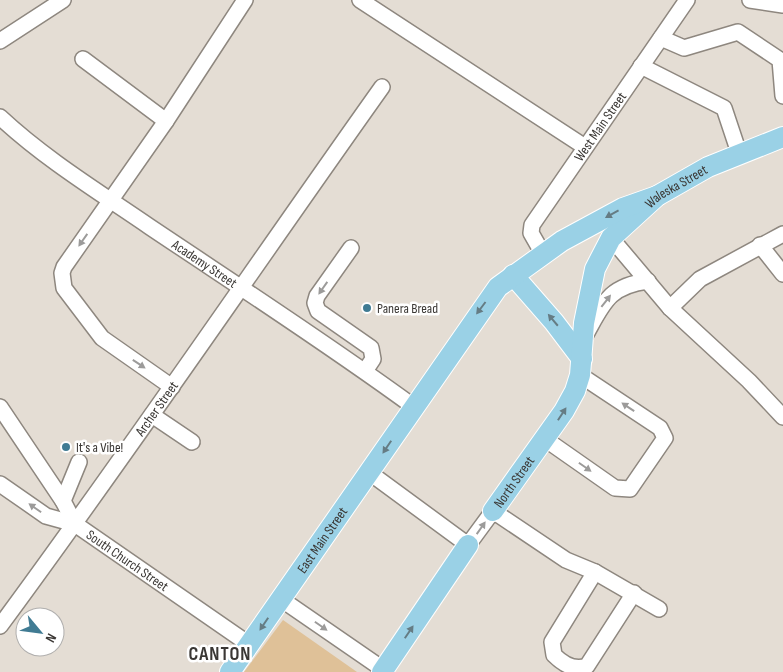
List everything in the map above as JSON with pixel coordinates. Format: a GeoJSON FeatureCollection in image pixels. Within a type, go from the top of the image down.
{"type":"FeatureCollection","features":[{"type":"Feature","properties":{"kind":"main road","name":"Waleska Street"},"geometry":{"type":"LineString","coordinates":[[595,269],[611,238],[657,196],[708,167],[783,137]]}},
{"type":"Feature","properties":{"kind":"main road"},"geometry":{"type":"LineString","coordinates":[[414,407],[498,287],[562,241],[623,208],[657,196]]}},
{"type":"Feature","properties":{"kind":"main road","name":"North Street"},"geometry":{"type":"LineString","coordinates":[[493,511],[564,411],[581,359],[595,269]]}},
{"type":"Feature","properties":{"kind":"main road"},"geometry":{"type":"LineString","coordinates":[[513,275],[554,322],[581,359]]}},
{"type":"Feature","properties":{"kind":"main road","name":"East Main Street"},"geometry":{"type":"LineString","coordinates":[[230,672],[370,473],[414,407]]}},
{"type":"Feature","properties":{"kind":"main road","name":"North Street"},"geometry":{"type":"LineString","coordinates":[[383,671],[468,545]]}},
{"type":"Feature","properties":{"kind":"street"},"geometry":{"type":"LineString","coordinates":[[0,41],[63,0]]}},
{"type":"Feature","properties":{"kind":"street"},"geometry":{"type":"LineString","coordinates":[[172,387],[102,338],[64,288],[62,274],[64,267],[166,121],[245,0]]}},
{"type":"Feature","properties":{"kind":"street"},"geometry":{"type":"LineString","coordinates":[[360,0],[585,147]]}},
{"type":"Feature","properties":{"kind":"street","name":"West Main Street"},"geometry":{"type":"LineString","coordinates":[[543,254],[531,233],[532,225],[687,0]]}},
{"type":"Feature","properties":{"kind":"street"},"geometry":{"type":"LineString","coordinates":[[750,0],[783,5]]}},
{"type":"Feature","properties":{"kind":"street"},"geometry":{"type":"LineString","coordinates":[[661,38],[684,48],[738,32],[780,60],[783,96]]}},
{"type":"Feature","properties":{"kind":"street"},"geometry":{"type":"LineString","coordinates":[[83,60],[166,121]]}},
{"type":"Feature","properties":{"kind":"street"},"geometry":{"type":"LineString","coordinates":[[641,66],[724,108],[739,153]]}},
{"type":"Feature","properties":{"kind":"street","name":"Archer Street"},"geometry":{"type":"LineString","coordinates":[[0,626],[75,524],[382,87]]}},
{"type":"Feature","properties":{"kind":"street","name":"Academy Street"},"geometry":{"type":"LineString","coordinates":[[0,117],[50,158],[365,371],[414,407]]}},
{"type":"Feature","properties":{"kind":"street"},"geometry":{"type":"LineString","coordinates":[[670,308],[700,279],[783,234]]}},
{"type":"Feature","properties":{"kind":"street"},"geometry":{"type":"LineString","coordinates":[[611,238],[670,308],[749,381],[783,417]]}},
{"type":"Feature","properties":{"kind":"street"},"geometry":{"type":"LineString","coordinates":[[760,245],[783,274]]}},
{"type":"Feature","properties":{"kind":"street"},"geometry":{"type":"LineString","coordinates":[[350,248],[317,296],[315,303],[318,311],[371,348],[373,359],[365,371]]}},
{"type":"Feature","properties":{"kind":"street"},"geometry":{"type":"LineString","coordinates":[[545,439],[615,488],[630,489],[664,438],[660,428],[581,359],[602,306],[613,293],[628,284],[648,282]]}},
{"type":"Feature","properties":{"kind":"street"},"geometry":{"type":"LineString","coordinates":[[0,407],[63,501],[75,524]]}},
{"type":"Feature","properties":{"kind":"street"},"geometry":{"type":"LineString","coordinates":[[152,415],[192,442]]}},
{"type":"Feature","properties":{"kind":"street"},"geometry":{"type":"LineString","coordinates":[[63,501],[79,462]]}},
{"type":"Feature","properties":{"kind":"street"},"geometry":{"type":"LineString","coordinates":[[370,473],[468,545]]}},
{"type":"Feature","properties":{"kind":"street","name":"South Church Street"},"geometry":{"type":"LineString","coordinates":[[0,484],[46,516],[75,524],[250,645]]}},
{"type":"Feature","properties":{"kind":"street"},"geometry":{"type":"LineString","coordinates":[[493,511],[566,560],[595,572],[659,609]]}},
{"type":"Feature","properties":{"kind":"street","name":"North Street"},"geometry":{"type":"LineString","coordinates":[[468,545],[493,511]]}},
{"type":"Feature","properties":{"kind":"street"},"geometry":{"type":"LineString","coordinates":[[595,572],[552,642],[554,655],[568,666],[574,668],[588,666],[634,593]]}},
{"type":"Feature","properties":{"kind":"street"},"geometry":{"type":"LineString","coordinates":[[281,599],[383,671]]}},
{"type":"Feature","properties":{"kind":"shaded area"},"geometry":{"type":"Polygon","coordinates":[[[283,620],[357,672],[244,672],[283,620]]]}},
{"type":"Feature","properties":{"kind":"place","name":"Panera Bread"},"geometry":{"type":"Point","coordinates":[367,308]}},
{"type":"Feature","properties":{"kind":"place","name":"It's a Vibe!"},"geometry":{"type":"Point","coordinates":[66,447]}},
{"type":"Feature","properties":{"kind":"district","name":"CANTON"},"geometry":{"type":"Point","coordinates":[220,653]}}]}
